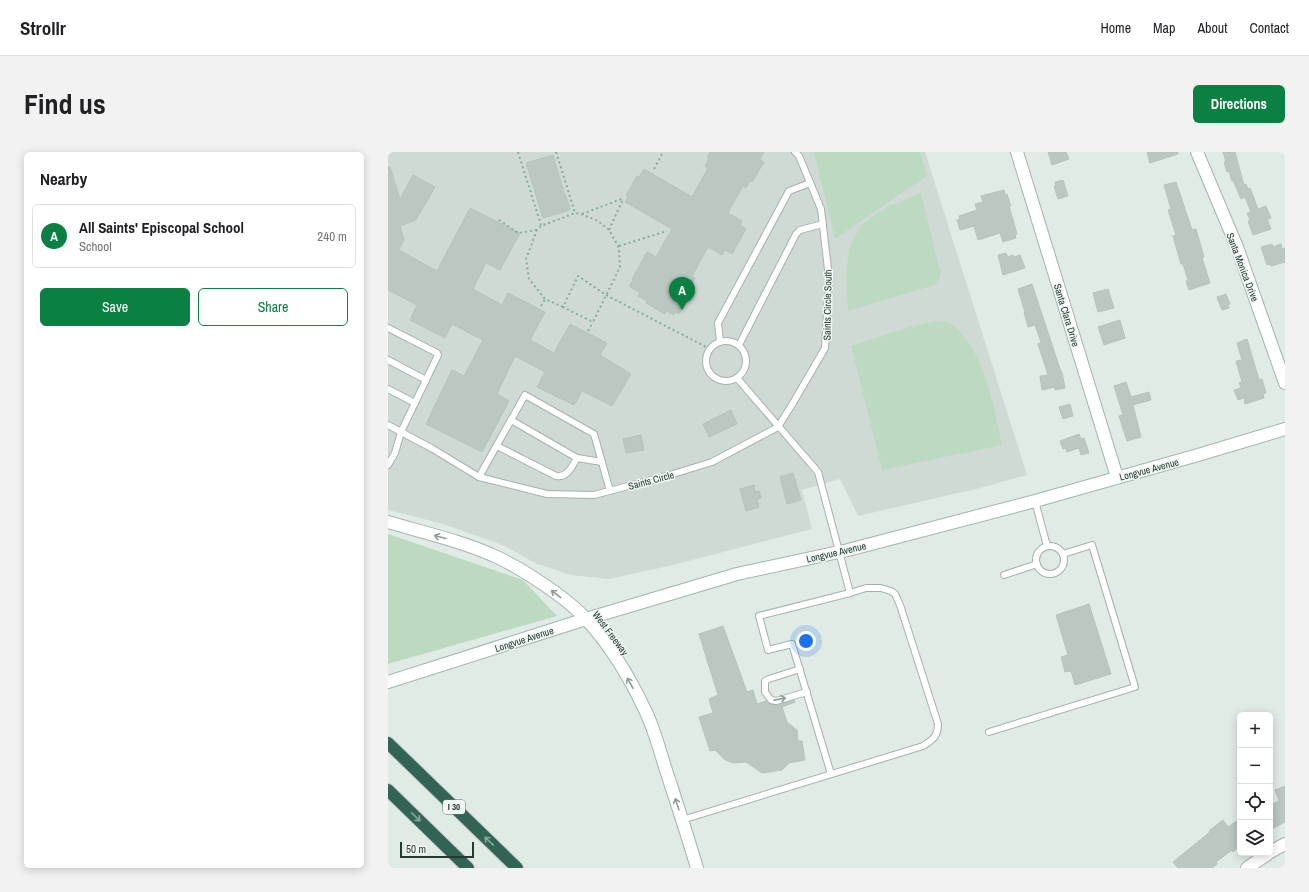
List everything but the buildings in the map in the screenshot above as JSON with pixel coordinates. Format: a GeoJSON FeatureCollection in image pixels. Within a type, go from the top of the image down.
{"type":"FeatureCollection","features":[{"type":"Feature","properties":{"kind":"highway","name":"I 30"},"geometry":{"type":"LineString","coordinates":[[389,743],[517,868]]}},
{"type":"Feature","properties":{"kind":"highway"},"geometry":{"type":"LineString","coordinates":[[388,790],[468,868]]}},
{"type":"Feature","properties":{"kind":"main road","name":"Santa Clara Drive"},"geometry":{"type":"LineString","coordinates":[[1017,152],[1117,478]]}},
{"type":"Feature","properties":{"kind":"main road","name":"Santa Monica Drive"},"geometry":{"type":"LineString","coordinates":[[1197,152],[1237,247],[1284,379]]}},
{"type":"Feature","properties":{"kind":"main road","name":"Longvue Avenue"},"geometry":{"type":"LineString","coordinates":[[393,680],[586,619],[737,574],[839,552],[1035,501],[1285,429]]}},
{"type":"Feature","properties":{"kind":"main road","name":"West Freeway"},"geometry":{"type":"LineString","coordinates":[[388,522],[452,540],[498,558],[552,591],[578,610],[618,660],[646,711],[697,868]]}},
{"type":"Feature","properties":{"kind":"main road"},"geometry":{"type":"LineString","coordinates":[[1273,851],[1285,844]]}},
{"type":"Feature","properties":{"kind":"main road"},"geometry":{"type":"LineString","coordinates":[[1247,868],[1265,856]]}},
{"type":"Feature","properties":{"kind":"lane","name":"Saints Circle South"},"geometry":{"type":"LineString","coordinates":[[778,427],[826,348],[829,278],[822,209],[799,156],[795,152]]}},
{"type":"Feature","properties":{"kind":"lane"},"geometry":{"type":"LineString","coordinates":[[720,342],[718,323],[789,192],[810,183]]}},
{"type":"Feature","properties":{"kind":"lane"},"geometry":{"type":"LineString","coordinates":[[739,345],[796,234],[800,230],[823,224]]}},
{"type":"Feature","properties":{"kind":"lane"},"geometry":{"type":"LineString","coordinates":[[388,328],[438,354],[401,432],[395,453],[388,465]]}},
{"type":"Feature","properties":{"kind":"lane"},"geometry":{"type":"LineString","coordinates":[[727,340],[739,345],[744,352],[746,359],[746,366],[743,373],[730,381],[722,381],[715,378],[709,372],[706,365],[706,356],[710,349],[714,345],[727,340]]}},
{"type":"Feature","properties":{"kind":"lane"},"geometry":{"type":"LineString","coordinates":[[388,360],[426,380]]}},
{"type":"Feature","properties":{"kind":"lane"},"geometry":{"type":"LineString","coordinates":[[737,378],[818,472],[850,593]]}},
{"type":"Feature","properties":{"kind":"lane"},"geometry":{"type":"LineString","coordinates":[[388,389],[415,403]]}},
{"type":"Feature","properties":{"kind":"lane"},"geometry":{"type":"LineString","coordinates":[[479,477],[525,395],[594,434],[610,491]]}},
{"type":"Feature","properties":{"kind":"lane"},"geometry":{"type":"LineString","coordinates":[[511,420],[577,458],[602,462]]}},
{"type":"Feature","properties":{"kind":"lane","name":"Saints Circle"},"geometry":{"type":"LineString","coordinates":[[388,426],[433,449],[479,477],[547,494],[594,496],[712,462],[778,427]]}},
{"type":"Feature","properties":{"kind":"lane"},"geometry":{"type":"LineString","coordinates":[[497,446],[560,477],[567,474],[577,458]]}},
{"type":"Feature","properties":{"kind":"lane"},"geometry":{"type":"LineString","coordinates":[[1035,501],[1047,546]]}},
{"type":"Feature","properties":{"kind":"lane"},"geometry":{"type":"LineString","coordinates":[[988,732],[1135,687],[1092,545],[1063,554]]}},
{"type":"Feature","properties":{"kind":"lane"},"geometry":{"type":"LineString","coordinates":[[1047,546],[1056,547],[1063,554],[1064,563],[1058,571],[1054,573],[1045,573],[1038,568],[1036,564],[1039,551],[1047,546]]}},
{"type":"Feature","properties":{"kind":"lane"},"geometry":{"type":"LineString","coordinates":[[1004,575],[1036,564]]}},
{"type":"Feature","properties":{"kind":"lane"},"geometry":{"type":"LineString","coordinates":[[682,820],[832,774],[923,746],[933,739],[938,732],[938,724],[900,605],[895,594],[881,588],[866,588],[758,616],[768,650],[792,644],[832,774]]}},
{"type":"Feature","properties":{"kind":"lane"},"geometry":{"type":"LineString","coordinates":[[800,669],[769,678],[765,681],[765,692],[771,700],[776,701],[806,692]]}},
{"type":"Feature","properties":{"kind":"path"},"geometry":{"type":"LineString","coordinates":[[518,152],[541,226]]}},
{"type":"Feature","properties":{"kind":"path"},"geometry":{"type":"LineString","coordinates":[[556,152],[575,213]]}},
{"type":"Feature","properties":{"kind":"path"},"geometry":{"type":"LineString","coordinates":[[654,169],[663,152]]}},
{"type":"Feature","properties":{"kind":"path"},"geometry":{"type":"LineString","coordinates":[[581,214],[624,198],[609,230]]}},
{"type":"Feature","properties":{"kind":"path"},"geometry":{"type":"LineString","coordinates":[[588,331],[593,322],[620,267],[618,246],[609,230],[598,220],[575,213],[541,226],[537,230],[526,259],[529,279],[545,299],[593,322]]}},
{"type":"Feature","properties":{"kind":"path"},"geometry":{"type":"LineString","coordinates":[[500,220],[518,233],[537,230]]}},
{"type":"Feature","properties":{"kind":"path"},"geometry":{"type":"LineString","coordinates":[[618,246],[667,230]]}},
{"type":"Feature","properties":{"kind":"path"},"geometry":{"type":"LineString","coordinates":[[563,307],[578,276],[606,295],[710,349]]}},
{"type":"Feature","properties":{"kind":"path"},"geometry":{"type":"LineString","coordinates":[[541,306],[545,299]]}},
{"type":"Feature","properties":{"kind":"shaded area"},"geometry":{"type":"Polygon","coordinates":[[[388,152],[925,152],[1027,475],[980,488],[858,516],[840,479],[802,490],[812,529],[669,566],[609,579],[571,575],[537,564],[505,546],[443,524],[388,510],[388,152]]]}},
{"type":"Feature","properties":{"kind":"green space"},"geometry":{"type":"Polygon","coordinates":[[[814,152],[920,152],[927,176],[835,239],[814,152]]]}},
{"type":"Feature","properties":{"kind":"green space"},"geometry":{"type":"Polygon","coordinates":[[[921,193],[941,275],[935,285],[848,311],[846,274],[849,249],[861,225],[887,207],[921,193]]]}},
{"type":"Feature","properties":{"kind":"green space"},"geometry":{"type":"Polygon","coordinates":[[[935,321],[952,324],[968,342],[976,354],[988,384],[1002,445],[882,470],[851,346],[906,328],[935,321]]]}},
{"type":"Feature","properties":{"kind":"green space"},"geometry":{"type":"Polygon","coordinates":[[[388,534],[523,580],[557,616],[388,664],[388,534]]]}},
{"type":"Feature","properties":{"kind":"place","name":"All Saints' Episcopal School"},"geometry":{"type":"Point","coordinates":[682,310]}}]}
